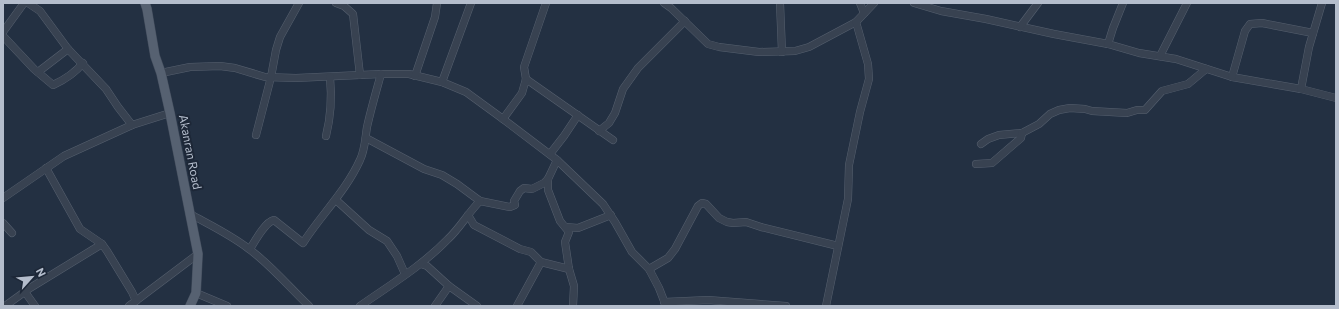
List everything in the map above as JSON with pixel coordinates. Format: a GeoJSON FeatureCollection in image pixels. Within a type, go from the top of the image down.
{"type":"FeatureCollection","features":[{"type":"Feature","properties":{"kind":"main road","name":"Akanran Road"},"geometry":{"type":"LineString","coordinates":[[145,3],[155,56],[161,72],[170,113],[198,254],[196,294],[190,306]]}},
{"type":"Feature","properties":{"kind":"street"},"geometry":{"type":"LineString","coordinates":[[3,32],[24,3]]}},
{"type":"Feature","properties":{"kind":"street"},"geometry":{"type":"LineString","coordinates":[[28,3],[40,11],[68,49],[106,88],[132,125]]}},
{"type":"Feature","properties":{"kind":"street"},"geometry":{"type":"LineString","coordinates":[[256,135],[280,37],[299,3]]}},
{"type":"Feature","properties":{"kind":"street"},"geometry":{"type":"LineString","coordinates":[[336,3],[344,6],[353,14],[360,75]]}},
{"type":"Feature","properties":{"kind":"street"},"geometry":{"type":"LineString","coordinates":[[415,76],[435,17],[437,3]]}},
{"type":"Feature","properties":{"kind":"street"},"geometry":{"type":"LineString","coordinates":[[442,82],[471,3]]}},
{"type":"Feature","properties":{"kind":"street"},"geometry":{"type":"LineString","coordinates":[[504,119],[522,92],[526,79],[524,67],[546,3]]}},
{"type":"Feature","properties":{"kind":"street"},"geometry":{"type":"LineString","coordinates":[[664,3],[708,44],[719,47],[759,52],[795,51],[810,47],[856,22],[874,3]]}},
{"type":"Feature","properties":{"kind":"street"},"geometry":{"type":"LineString","coordinates":[[780,3],[782,52]]}},
{"type":"Feature","properties":{"kind":"street"},"geometry":{"type":"LineString","coordinates":[[860,3],[864,13]]}},
{"type":"Feature","properties":{"kind":"street"},"geometry":{"type":"LineString","coordinates":[[914,3],[941,11],[1108,44],[1139,53],[1176,59],[1232,77],[1301,89],[1336,98]]}},
{"type":"Feature","properties":{"kind":"street"},"geometry":{"type":"LineString","coordinates":[[941,11],[945,3]]}},
{"type":"Feature","properties":{"kind":"street"},"geometry":{"type":"LineString","coordinates":[[1020,27],[1038,3]]}},
{"type":"Feature","properties":{"kind":"street"},"geometry":{"type":"LineString","coordinates":[[1108,44],[1123,3]]}},
{"type":"Feature","properties":{"kind":"street"},"geometry":{"type":"LineString","coordinates":[[1160,56],[1187,3]]}},
{"type":"Feature","properties":{"kind":"street"},"geometry":{"type":"LineString","coordinates":[[1301,89],[1308,47],[1322,3]]}},
{"type":"Feature","properties":{"kind":"street"},"geometry":{"type":"LineString","coordinates":[[600,131],[609,123],[615,112],[623,89],[638,68],[685,21]]}},
{"type":"Feature","properties":{"kind":"street"},"geometry":{"type":"LineString","coordinates":[[826,306],[848,199],[849,165],[860,112],[869,79],[868,64],[856,22]]}},
{"type":"Feature","properties":{"kind":"street"},"geometry":{"type":"LineString","coordinates":[[1232,77],[1245,31],[1250,24],[1262,23],[1312,33]]}},
{"type":"Feature","properties":{"kind":"street"},"geometry":{"type":"LineString","coordinates":[[3,36],[38,72],[53,85],[77,70],[83,63]]}},
{"type":"Feature","properties":{"kind":"street"},"geometry":{"type":"LineString","coordinates":[[38,72],[68,49]]}},
{"type":"Feature","properties":{"kind":"street"},"geometry":{"type":"LineString","coordinates":[[161,72],[190,67],[220,66],[235,68],[266,77],[296,78],[409,74],[442,82],[466,92],[504,119],[557,160],[603,204],[632,252],[649,269],[665,304],[708,300],[786,306]]}},
{"type":"Feature","properties":{"kind":"street"},"geometry":{"type":"LineString","coordinates":[[981,144],[988,139],[999,135],[1022,133],[1039,124],[1050,114],[1059,110],[1070,108],[1127,113],[1137,110],[1145,110],[1162,91],[1188,84],[1206,69]]}},
{"type":"Feature","properties":{"kind":"street"},"geometry":{"type":"LineString","coordinates":[[250,249],[265,226],[271,220],[274,220],[303,243],[336,200],[360,159],[365,146],[372,107],[381,74]]}},
{"type":"Feature","properties":{"kind":"street"},"geometry":{"type":"LineString","coordinates":[[326,136],[331,115],[332,94],[330,77]]}},
{"type":"Feature","properties":{"kind":"street"},"geometry":{"type":"LineString","coordinates":[[526,79],[613,140]]}},
{"type":"Feature","properties":{"kind":"street"},"geometry":{"type":"LineString","coordinates":[[3,198],[64,156],[132,125],[170,113]]}},
{"type":"Feature","properties":{"kind":"street"},"geometry":{"type":"LineString","coordinates":[[550,154],[578,115]]}},
{"type":"Feature","properties":{"kind":"street"},"geometry":{"type":"LineString","coordinates":[[976,164],[992,163],[1021,138],[1022,133]]}},
{"type":"Feature","properties":{"kind":"street"},"geometry":{"type":"LineString","coordinates":[[366,138],[424,169],[452,181],[480,201],[510,207],[515,205],[514,201],[520,191],[524,188],[532,189],[544,183],[548,179],[557,160]]}},
{"type":"Feature","properties":{"kind":"street"},"geometry":{"type":"LineString","coordinates":[[46,168],[80,229],[102,244],[136,301]]}},
{"type":"Feature","properties":{"kind":"street"},"geometry":{"type":"LineString","coordinates":[[548,179],[548,190],[560,221],[570,232],[566,242],[569,268],[574,286],[573,306]]}},
{"type":"Feature","properties":{"kind":"street"},"geometry":{"type":"LineString","coordinates":[[336,200],[369,230],[387,241],[397,256],[405,274]]}},
{"type":"Feature","properties":{"kind":"street"},"geometry":{"type":"LineString","coordinates":[[360,306],[421,264],[449,239],[480,201]]}},
{"type":"Feature","properties":{"kind":"street"},"geometry":{"type":"LineString","coordinates":[[649,269],[668,258],[675,249],[698,206],[702,203],[706,204],[726,222],[746,222],[838,246]]}},
{"type":"Feature","properties":{"kind":"street"},"geometry":{"type":"LineString","coordinates":[[190,214],[232,237],[250,249],[271,267],[309,306]]}},
{"type":"Feature","properties":{"kind":"street"},"geometry":{"type":"LineString","coordinates":[[468,215],[474,225],[520,249],[531,252],[541,262],[569,268]]}},
{"type":"Feature","properties":{"kind":"street"},"geometry":{"type":"LineString","coordinates":[[566,226],[578,228],[611,215]]}},
{"type":"Feature","properties":{"kind":"street"},"geometry":{"type":"LineString","coordinates":[[3,222],[12,233]]}},
{"type":"Feature","properties":{"kind":"street"},"geometry":{"type":"LineString","coordinates":[[5,306],[102,244]]}},
{"type":"Feature","properties":{"kind":"street"},"geometry":{"type":"LineString","coordinates":[[129,306],[198,254]]}},
{"type":"Feature","properties":{"kind":"street"},"geometry":{"type":"LineString","coordinates":[[517,306],[541,262]]}},
{"type":"Feature","properties":{"kind":"street"},"geometry":{"type":"LineString","coordinates":[[421,264],[427,266],[449,286],[477,306]]}},
{"type":"Feature","properties":{"kind":"street"},"geometry":{"type":"LineString","coordinates":[[435,306],[449,286]]}},
{"type":"Feature","properties":{"kind":"street"},"geometry":{"type":"LineString","coordinates":[[25,292],[35,306]]}},
{"type":"Feature","properties":{"kind":"street"},"geometry":{"type":"LineString","coordinates":[[196,294],[227,306]]}}]}
